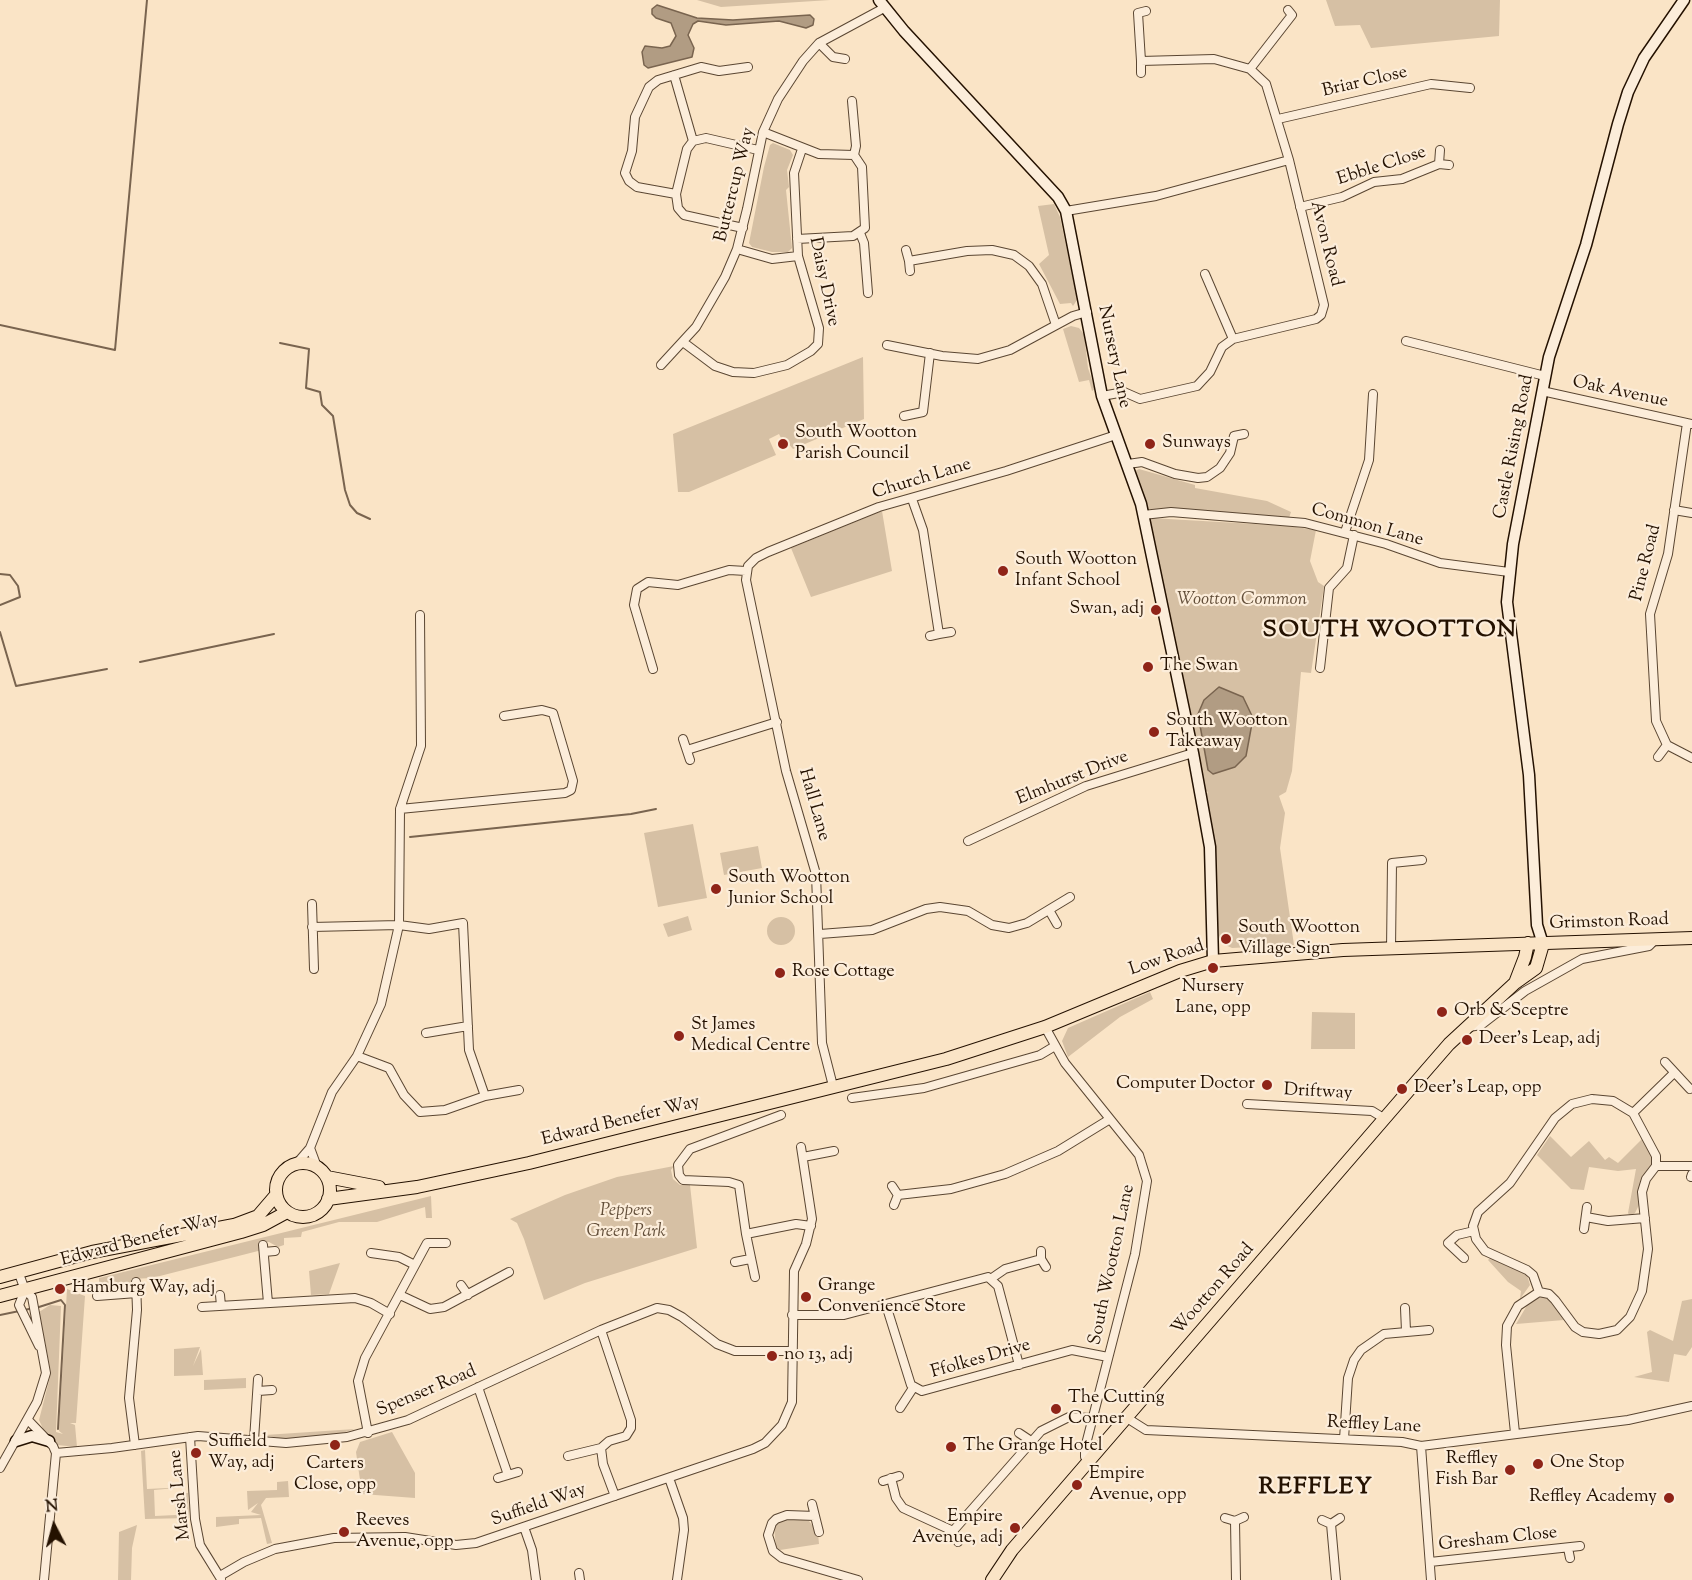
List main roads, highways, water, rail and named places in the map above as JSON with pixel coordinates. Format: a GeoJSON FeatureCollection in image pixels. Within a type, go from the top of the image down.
{"type":"FeatureCollection","features":[{"type":"Feature","properties":{"kind":"main road","name":"Grimston Road"},"geometry":{"type":"LineString","coordinates":[[1528,943],[1692,938]]}},
{"type":"Feature","properties":{"kind":"main road","name":"Wootton Road"},"geometry":{"type":"LineString","coordinates":[[1515,982],[1528,943]]}},
{"type":"Feature","properties":{"kind":"main road","name":"Low Road"},"geometry":{"type":"LineString","coordinates":[[833,1086],[985,1048],[1045,1027],[1180,971],[1213,961],[1343,950],[1391,950],[1528,943]]}},
{"type":"Feature","properties":{"kind":"main road","name":"Wootton Road"},"geometry":{"type":"LineString","coordinates":[[992,1580],[1012,1550],[1429,1067],[1515,982],[1536,968],[1542,944]]}},
{"type":"Feature","properties":{"kind":"main road","name":"Edward Benefer Way"},"geometry":{"type":"LineString","coordinates":[[0,1296],[241,1232],[263,1225],[287,1212],[295,1216],[311,1216],[319,1212],[328,1199],[417,1187],[545,1159],[833,1086]]}},
{"type":"Feature","properties":{"kind":"main road","name":"Edward Benefer Way"},"geometry":{"type":"LineString","coordinates":[[0,1277],[92,1252],[234,1225],[258,1216],[276,1195],[279,1176],[297,1163],[317,1167],[327,1177],[371,1187],[417,1187]]}},
{"type":"Feature","properties":{"kind":"main road"},"geometry":{"type":"LineString","coordinates":[[327,1177],[330,1191],[328,1199]]}},
{"type":"Feature","properties":{"kind":"main road"},"geometry":{"type":"LineString","coordinates":[[276,1195],[287,1212]]}},
{"type":"Feature","properties":{"kind":"waterway"},"geometry":{"type":"LineString","coordinates":[[0,325],[115,350],[147,0]]}},
{"type":"Feature","properties":{"kind":"waterway"},"geometry":{"type":"LineString","coordinates":[[280,343],[309,349],[306,388],[320,392],[322,405],[333,416],[345,490],[350,505],[357,513],[370,519]]}},
{"type":"Feature","properties":{"kind":"waterway"},"geometry":{"type":"LineString","coordinates":[[0,574],[10,575],[18,586],[20,597],[0,605]]}},
{"type":"Feature","properties":{"kind":"waterway"},"geometry":{"type":"LineString","coordinates":[[0,632],[16,686],[107,669]]}},
{"type":"Feature","properties":{"kind":"waterway"},"geometry":{"type":"LineString","coordinates":[[140,662],[274,634]]}},
{"type":"Feature","properties":{"kind":"waterway"},"geometry":{"type":"LineString","coordinates":[[410,837],[631,814],[656,809]]}},
{"type":"Feature","properties":{"kind":"waterway"},"geometry":{"type":"LineString","coordinates":[[39,1307],[61,1300],[65,1305],[58,1429]]}},
{"type":"Feature","properties":{"kind":"waterway"},"geometry":{"type":"LineString","coordinates":[[0,1315],[29,1309]]}},
{"type":"Feature","properties":{"kind":"place","name":"South Wootton Parish Council"},"geometry":{"type":"Point","coordinates":[783,444]}},
{"type":"Feature","properties":{"kind":"place","name":"Sunways"},"geometry":{"type":"Point","coordinates":[1150,444]}},
{"type":"Feature","properties":{"kind":"place","name":"South Wootton Infant School"},"geometry":{"type":"Point","coordinates":[1003,571]}},
{"type":"Feature","properties":{"kind":"place","name":"Swan, adj"},"geometry":{"type":"Point","coordinates":[1156,610]}},
{"type":"Feature","properties":{"kind":"place","name":"The Swan"},"geometry":{"type":"Point","coordinates":[1148,667]}},
{"type":"Feature","properties":{"kind":"place","name":"South Wootton Takeaway"},"geometry":{"type":"Point","coordinates":[1154,732]}},
{"type":"Feature","properties":{"kind":"place","name":"South Wootton Junior School"},"geometry":{"type":"Point","coordinates":[716,889]}},
{"type":"Feature","properties":{"kind":"place","name":"South Wootton Village Sign"},"geometry":{"type":"Point","coordinates":[1226,939]}},
{"type":"Feature","properties":{"kind":"place","name":"Nursery Lane, opp"},"geometry":{"type":"Point","coordinates":[1213,968]}},
{"type":"Feature","properties":{"kind":"place","name":"Rose Cottage"},"geometry":{"type":"Point","coordinates":[780,973]}},
{"type":"Feature","properties":{"kind":"place","name":"Orb & Sceptre"},"geometry":{"type":"Point","coordinates":[1442,1012]}},
{"type":"Feature","properties":{"kind":"place","name":"St James Medical Centre"},"geometry":{"type":"Point","coordinates":[679,1036]}},
{"type":"Feature","properties":{"kind":"place","name":"Deer's Leap, adj"},"geometry":{"type":"Point","coordinates":[1467,1040]}},
{"type":"Feature","properties":{"kind":"place","name":"Computer Doctor"},"geometry":{"type":"Point","coordinates":[1267,1085]}},
{"type":"Feature","properties":{"kind":"place","name":"Deer's Leap, opp"},"geometry":{"type":"Point","coordinates":[1402,1089]}},
{"type":"Feature","properties":{"kind":"place","name":"Hamburg Way, adj"},"geometry":{"type":"Point","coordinates":[60,1289]}},
{"type":"Feature","properties":{"kind":"place","name":"Grange Convenience Store"},"geometry":{"type":"Point","coordinates":[806,1297]}},
{"type":"Feature","properties":{"kind":"place","name":"no 13, adj"},"geometry":{"type":"Point","coordinates":[772,1356]}},
{"type":"Feature","properties":{"kind":"place","name":"The Cutting Corner"},"geometry":{"type":"Point","coordinates":[1056,1409]}},
{"type":"Feature","properties":{"kind":"place","name":"Carters Close, opp"},"geometry":{"type":"Point","coordinates":[335,1445]}},
{"type":"Feature","properties":{"kind":"place","name":"The Grange Hotel"},"geometry":{"type":"Point","coordinates":[951,1447]}},
{"type":"Feature","properties":{"kind":"place","name":"Suffield Way, adj"},"geometry":{"type":"Point","coordinates":[196,1453]}},
{"type":"Feature","properties":{"kind":"place","name":"One Stop"},"geometry":{"type":"Point","coordinates":[1538,1464]}},
{"type":"Feature","properties":{"kind":"place","name":"Reffley Fish Bar"},"geometry":{"type":"Point","coordinates":[1510,1470]}},
{"type":"Feature","properties":{"kind":"place","name":"Empire Avenue, opp"},"geometry":{"type":"Point","coordinates":[1077,1485]}},
{"type":"Feature","properties":{"kind":"place","name":"Reffley Academy"},"geometry":{"type":"Point","coordinates":[1669,1498]}},
{"type":"Feature","properties":{"kind":"place","name":"Empire Avenue, adj"},"geometry":{"type":"Point","coordinates":[1015,1528]}},
{"type":"Feature","properties":{"kind":"place","name":"Reeves Avenue, opp"},"geometry":{"type":"Point","coordinates":[344,1532]}},
{"type":"Feature","properties":{"kind":"district","name":"SOUTH WOOTTON"},"geometry":{"type":"Point","coordinates":[1390,632]}},
{"type":"Feature","properties":{"kind":"district","name":"REFFLEY"},"geometry":{"type":"Point","coordinates":[1316,1489]}},
{"type":"Feature","properties":{"kind":"park label","name":"Wootton Common"},"geometry":{"type":"Point","coordinates":[1242,601]}},
{"type":"Feature","properties":{"kind":"park label","name":"Peppers Green Park"},"geometry":{"type":"Point","coordinates":[626,1222]}}]}
